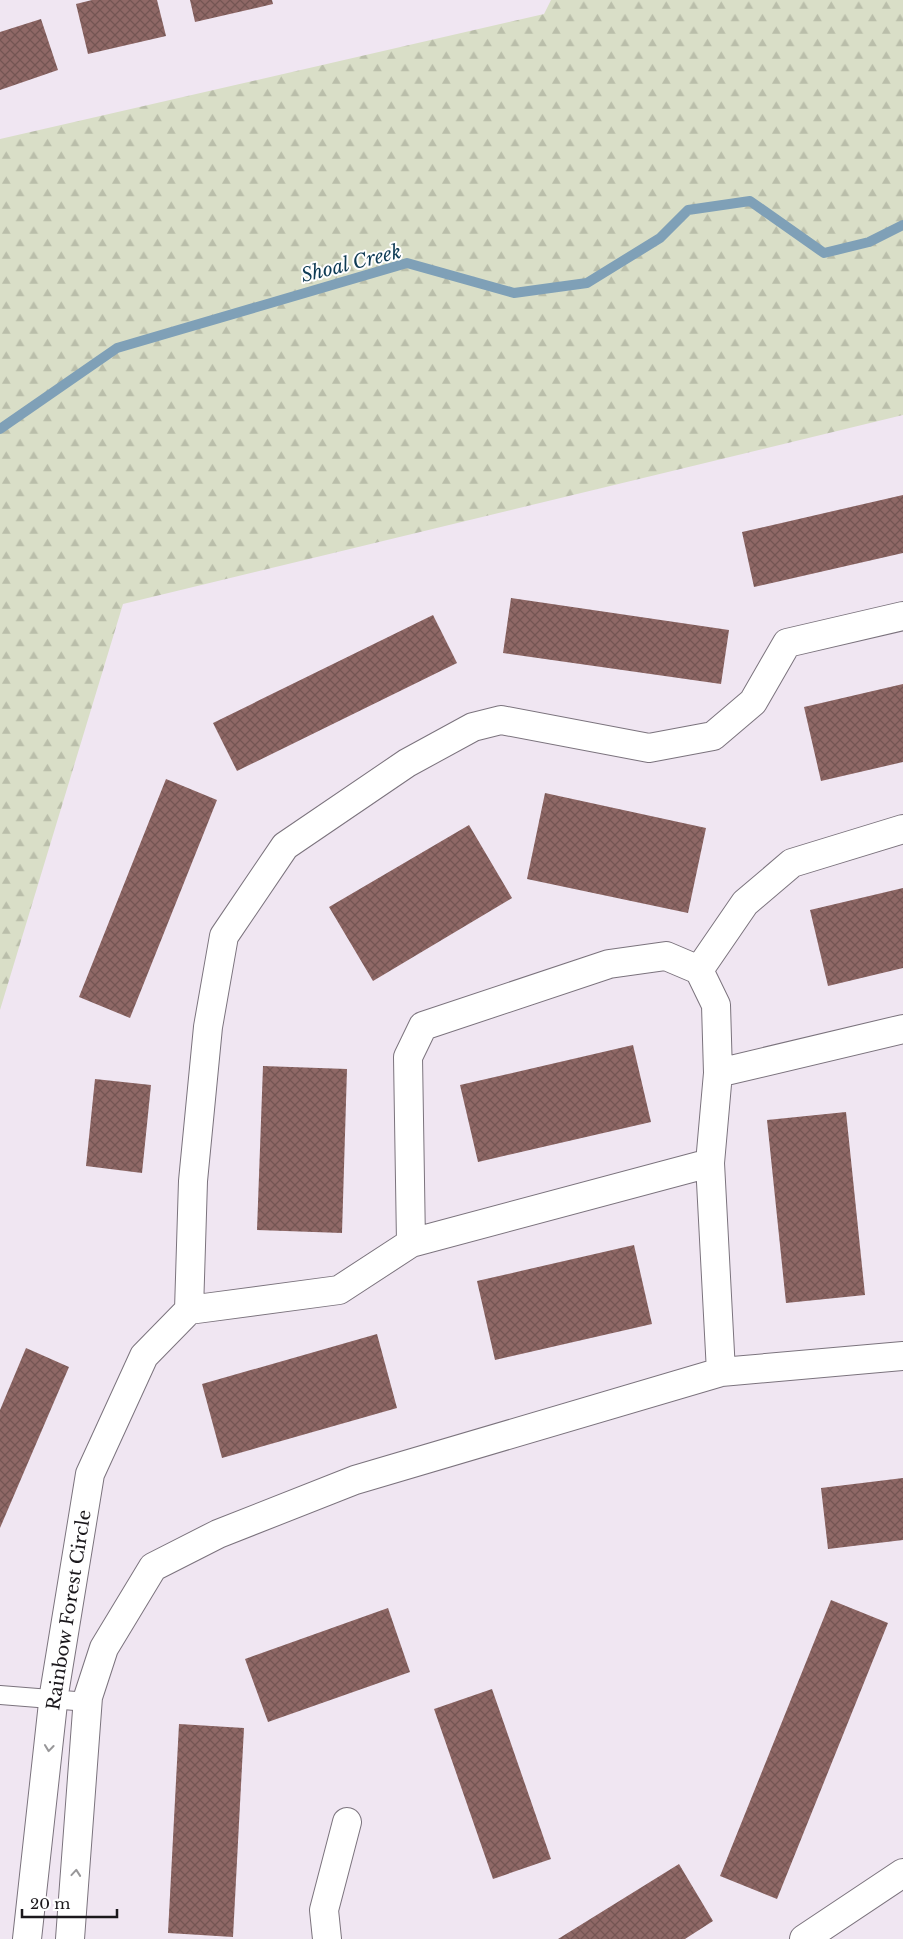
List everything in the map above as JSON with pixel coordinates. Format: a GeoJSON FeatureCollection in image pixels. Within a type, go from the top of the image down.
{"type":"FeatureCollection","features":[{"type":"Feature","properties":{"kind":"street"},"geometry":{"type":"LineString","coordinates":[[710,1163],[411,1243],[339,1290],[189,1310],[193,1181],[208,1027],[224,936],[285,846],[407,762],[473,726],[501,720],[649,748],[713,736],[753,702],[788,643],[903,616]]}},
{"type":"Feature","properties":{"kind":"street"},"geometry":{"type":"LineString","coordinates":[[699,970],[745,903],[792,863],[903,829]]}},
{"type":"Feature","properties":{"kind":"street"},"geometry":{"type":"LineString","coordinates":[[411,1243],[408,1056],[424,1026],[609,964],[666,956],[699,970],[716,1005],[718,1073],[710,1163],[720,1372]]}},
{"type":"Feature","properties":{"kind":"street"},"geometry":{"type":"LineString","coordinates":[[718,1073],[903,1029]]}},
{"type":"Feature","properties":{"kind":"street","name":"Rainbow Forest Circle"},"geometry":{"type":"LineString","coordinates":[[28,1939],[54,1700],[90,1474],[144,1356],[189,1310]]}},
{"type":"Feature","properties":{"kind":"street"},"geometry":{"type":"LineString","coordinates":[[70,1939],[88,1702],[104,1648],[153,1567],[218,1534],[354,1480],[720,1372],[903,1356]]}},
{"type":"Feature","properties":{"kind":"street"},"geometry":{"type":"LineString","coordinates":[[327,1939],[324,1910],[347,1822]]}},
{"type":"Feature","properties":{"kind":"street"},"geometry":{"type":"LineString","coordinates":[[804,1939],[903,1872]]}},
{"type":"Feature","properties":{"kind":"lane"},"geometry":{"type":"LineString","coordinates":[[0,1695],[88,1702]]}},
{"type":"Feature","properties":{"kind":"green space"},"geometry":{"type":"Polygon","coordinates":[[[551,0],[903,0],[903,415],[123,604],[0,1010],[0,139],[544,14],[551,0]]]}},
{"type":"Feature","properties":{"kind":"building"},"geometry":{"type":"Polygon","coordinates":[[[92,0],[157,0],[166,36],[88,54],[76,4],[92,0]]]}},
{"type":"Feature","properties":{"kind":"building"},"geometry":{"type":"Polygon","coordinates":[[[190,0],[272,0],[273,4],[195,22],[190,0]]]}},
{"type":"Feature","properties":{"kind":"building"},"geometry":{"type":"Polygon","coordinates":[[[41,19],[58,70],[0,90],[0,32],[41,19]]]}},
{"type":"Feature","properties":{"kind":"building"},"geometry":{"type":"Polygon","coordinates":[[[903,495],[903,553],[754,587],[742,532],[903,495]]]}},
{"type":"Feature","properties":{"kind":"building"},"geometry":{"type":"Polygon","coordinates":[[[511,598],[729,630],[721,684],[503,653],[511,598]]]}},
{"type":"Feature","properties":{"kind":"building"},"geometry":{"type":"Polygon","coordinates":[[[433,615],[457,663],[237,771],[213,723],[433,615]]]}},
{"type":"Feature","properties":{"kind":"building"},"geometry":{"type":"Polygon","coordinates":[[[903,684],[903,762],[821,781],[804,707],[903,684]]]}},
{"type":"Feature","properties":{"kind":"building"},"geometry":{"type":"Polygon","coordinates":[[[166,779],[217,800],[130,1018],[79,997],[166,779]]]}},
{"type":"Feature","properties":{"kind":"building"},"geometry":{"type":"Polygon","coordinates":[[[545,793],[706,828],[688,913],[527,879],[545,793]]]}},
{"type":"Feature","properties":{"kind":"building"},"geometry":{"type":"Polygon","coordinates":[[[469,825],[512,898],[373,981],[329,907],[469,825]]]}},
{"type":"Feature","properties":{"kind":"building"},"geometry":{"type":"Polygon","coordinates":[[[903,888],[903,968],[828,986],[810,910],[903,888]]]}},
{"type":"Feature","properties":{"kind":"building"},"geometry":{"type":"Polygon","coordinates":[[[633,1045],[651,1122],[478,1162],[460,1085],[633,1045]]]}},
{"type":"Feature","properties":{"kind":"building"},"geometry":{"type":"Polygon","coordinates":[[[263,1066],[347,1069],[342,1233],[257,1230],[263,1066]]]}},
{"type":"Feature","properties":{"kind":"building"},"geometry":{"type":"Polygon","coordinates":[[[95,1079],[151,1085],[142,1173],[86,1166],[95,1079]]]}},
{"type":"Feature","properties":{"kind":"building"},"geometry":{"type":"Polygon","coordinates":[[[846,1112],[865,1295],[786,1303],[767,1120],[846,1112]]]}},
{"type":"Feature","properties":{"kind":"building"},"geometry":{"type":"Polygon","coordinates":[[[634,1245],[652,1324],[495,1360],[477,1281],[634,1245]]]}},
{"type":"Feature","properties":{"kind":"building"},"geometry":{"type":"Polygon","coordinates":[[[377,1334],[397,1408],[222,1458],[202,1384],[377,1334]]]}},
{"type":"Feature","properties":{"kind":"building"},"geometry":{"type":"Polygon","coordinates":[[[26,1348],[69,1367],[0,1528],[0,1410],[26,1348]]]}},
{"type":"Feature","properties":{"kind":"building"},"geometry":{"type":"Polygon","coordinates":[[[903,1478],[903,1540],[828,1549],[821,1488],[903,1478]]]}},
{"type":"Feature","properties":{"kind":"building"},"geometry":{"type":"Polygon","coordinates":[[[831,1600],[888,1623],[777,1899],[720,1876],[831,1600]]]}},
{"type":"Feature","properties":{"kind":"building"},"geometry":{"type":"Polygon","coordinates":[[[388,1608],[410,1672],[268,1722],[245,1659],[388,1608]]]}},
{"type":"Feature","properties":{"kind":"building"},"geometry":{"type":"Polygon","coordinates":[[[492,1689],[551,1859],[493,1879],[434,1709],[492,1689]]]}},
{"type":"Feature","properties":{"kind":"building"},"geometry":{"type":"Polygon","coordinates":[[[179,1724],[244,1728],[233,1937],[168,1933],[179,1724]]]}},
{"type":"Feature","properties":{"kind":"building"},"geometry":{"type":"Polygon","coordinates":[[[679,1864],[713,1921],[685,1939],[558,1939],[679,1864]]]}},
{"type":"Feature","properties":{"kind":"waterway","name":"Shoal Creek"},"geometry":{"type":"LineString","coordinates":[[0,429],[117,348],[407,263],[514,293],[587,283],[660,238],[688,210],[750,201],[824,253],[869,242],[903,225]]}}]}
